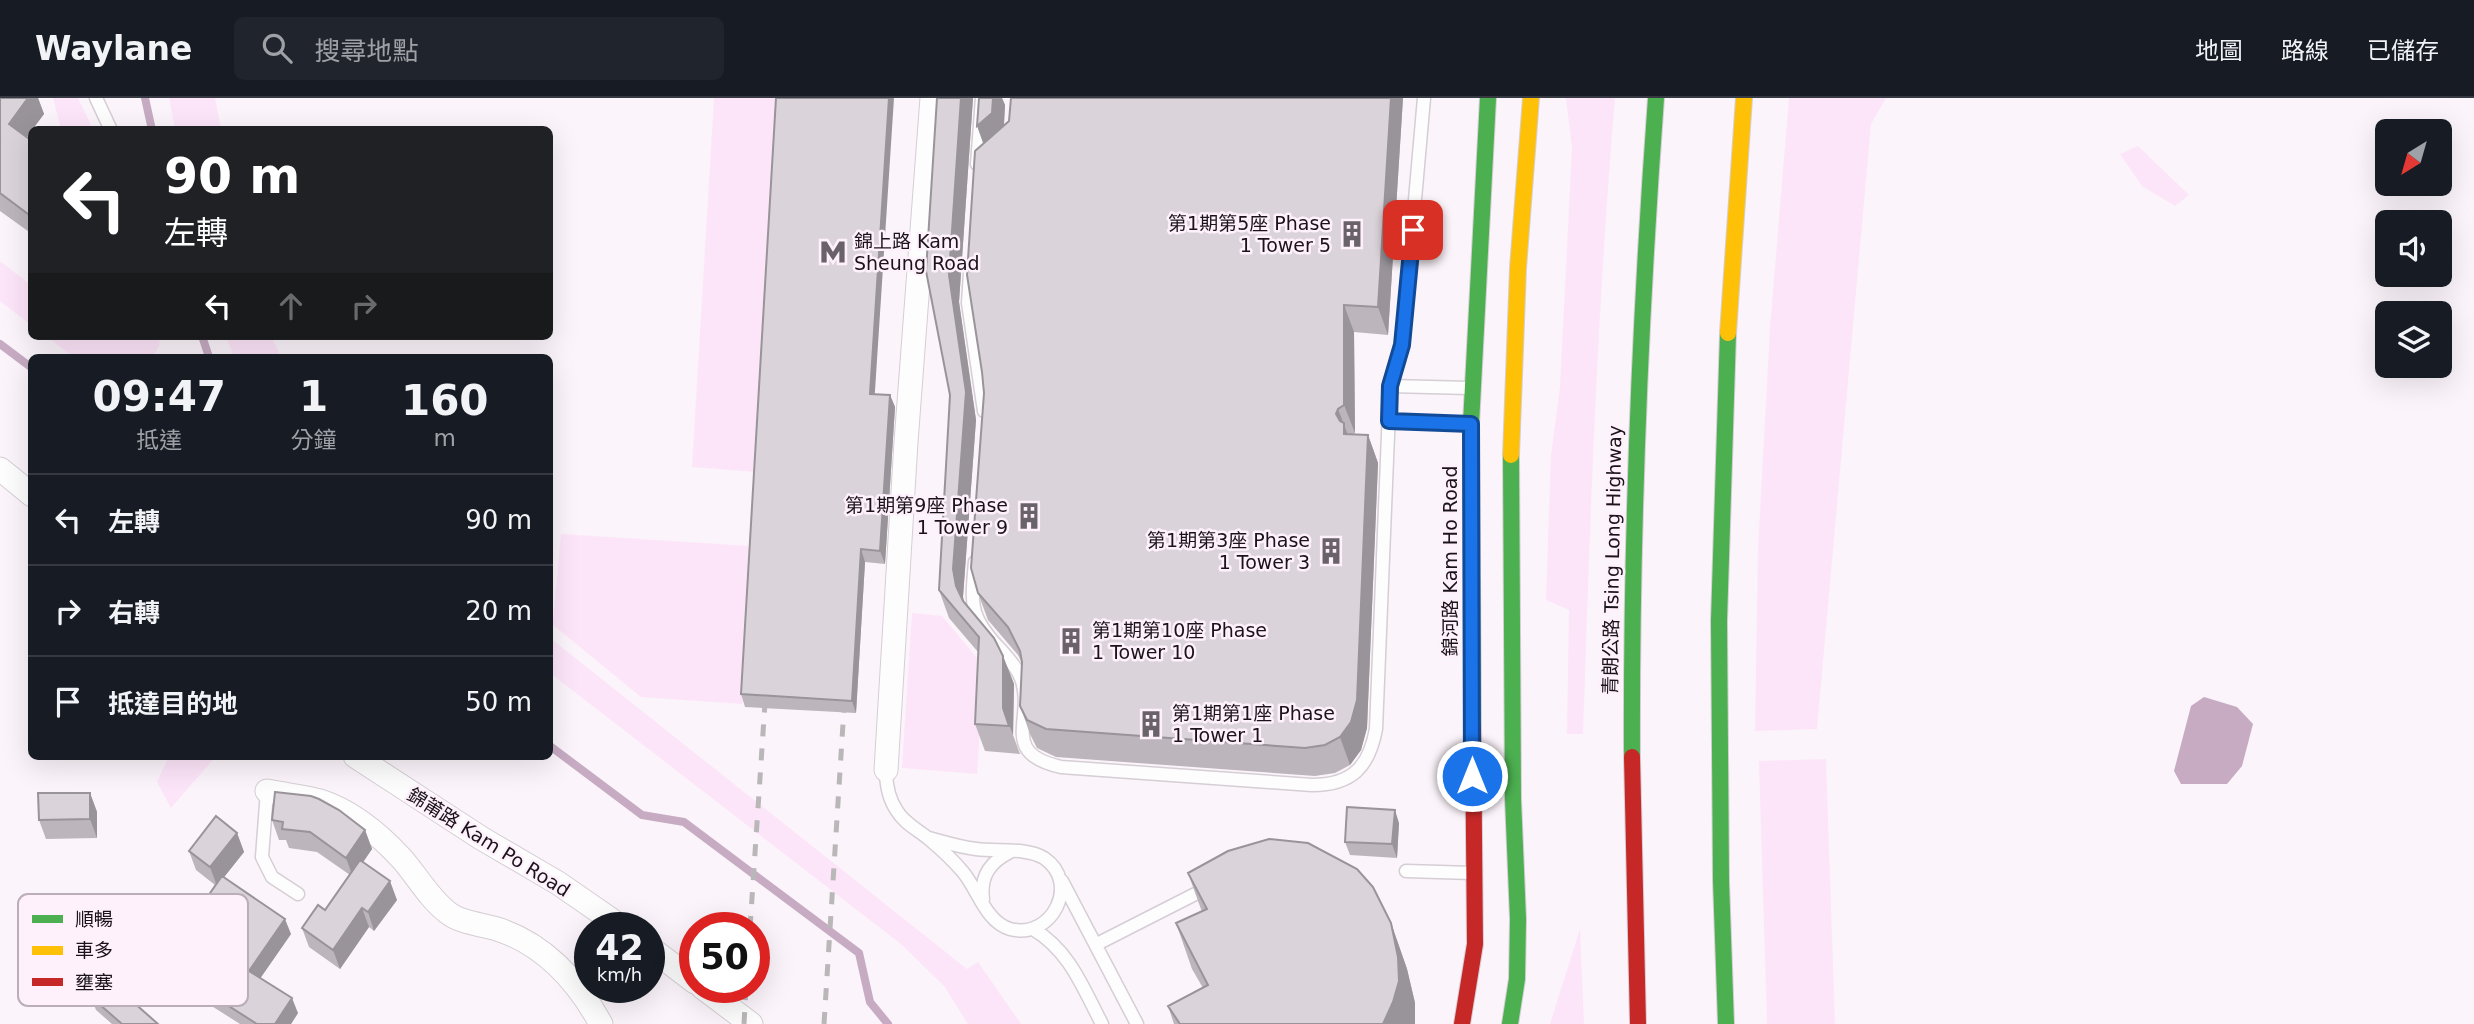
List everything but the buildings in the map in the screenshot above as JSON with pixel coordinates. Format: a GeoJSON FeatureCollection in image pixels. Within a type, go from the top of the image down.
{"type":"FeatureCollection","features":[{"type":"Feature","properties":{"kind":"main road","name":"錦河路 Kam Ho Road"},"geometry":{"type":"LineString","coordinates":[[1462,1024],[1475,944],[1471,424],[1488,98]]}},
{"type":"Feature","properties":{"kind":"main road"},"geometry":{"type":"LineString","coordinates":[[1510,1024],[1517,979],[1518,919],[1513,799],[1511,425],[1518,268],[1531,98]]}},
{"type":"Feature","properties":{"kind":"main road","name":"青朗公路 Tsing Long Highway"},"geometry":{"type":"LineString","coordinates":[[1638,1024],[1630,697],[1633,486],[1644,247],[1656,98]]}},
{"type":"Feature","properties":{"kind":"main road"},"geometry":{"type":"LineString","coordinates":[[1726,1024],[1718,693],[1720,496],[1731,247],[1744,98]]}},
{"type":"Feature","properties":{"kind":"main road"},"geometry":{"type":"LineString","coordinates":[[1628,1024],[1635,950]]}},
{"type":"Feature","properties":{"kind":"street"},"geometry":{"type":"LineString","coordinates":[[886,770],[907,428],[932,98]]}},
{"type":"Feature","properties":{"kind":"street"},"geometry":{"type":"LineString","coordinates":[[0,470],[28,492]]}},
{"type":"Feature","properties":{"kind":"street","name":"錦莆路 Kam Po Road"},"geometry":{"type":"LineString","coordinates":[[361,760],[600,912]]}},
{"type":"Feature","properties":{"kind":"street"},"geometry":{"type":"LineString","coordinates":[[267,791],[321,802],[352,816],[378,835],[402,859],[448,914],[515,936],[558,966],[587,999],[601,1024]]}},
{"type":"Feature","properties":{"kind":"street"},"geometry":{"type":"LineString","coordinates":[[665,959],[679,970]]}},
{"type":"Feature","properties":{"kind":"street"},"geometry":{"type":"LineString","coordinates":[[723,1003],[751,1024]]}},
{"type":"Feature","properties":{"kind":"lane"},"geometry":{"type":"LineString","coordinates":[[96,98],[109,126]]}},
{"type":"Feature","properties":{"kind":"lane"},"geometry":{"type":"LineString","coordinates":[[982,98],[976,174],[994,160]]}},
{"type":"Feature","properties":{"kind":"lane"},"geometry":{"type":"LineString","coordinates":[[975,555],[973,609],[984,633],[1014,664],[1023,682],[1023,740],[1027,750],[1037,758],[1061,767],[1329,785],[1355,774],[1373,747],[1376,729],[1385,514],[1382,444],[1389,421],[1390,386],[1402,345],[1424,98]]}},
{"type":"Feature","properties":{"kind":"lane"},"geometry":{"type":"LineString","coordinates":[[970,265],[968,303],[985,420]]}},
{"type":"Feature","properties":{"kind":"lane"},"geometry":{"type":"LineString","coordinates":[[1390,386],[1473,388]]}},
{"type":"Feature","properties":{"kind":"lane"},"geometry":{"type":"LineString","coordinates":[[1389,421],[1471,424]]}},
{"type":"Feature","properties":{"kind":"lane"},"geometry":{"type":"LineString","coordinates":[[886,770],[890,800],[898,814],[929,838],[963,871],[997,922],[1008,928],[1033,929],[1054,915],[1062,892],[1055,868]]}},
{"type":"Feature","properties":{"kind":"lane"},"geometry":{"type":"LineString","coordinates":[[267,791],[262,857],[272,877],[298,894]]}},
{"type":"Feature","properties":{"kind":"lane"},"geometry":{"type":"LineString","coordinates":[[929,838],[976,849],[1035,853],[1046,859],[1055,868],[1097,944],[1137,1024]]}},
{"type":"Feature","properties":{"kind":"lane"},"geometry":{"type":"LineString","coordinates":[[983,902],[982,890],[990,866],[1010,852]]}},
{"type":"Feature","properties":{"kind":"lane"},"geometry":{"type":"LineString","coordinates":[[1406,871],[1476,873]]}},
{"type":"Feature","properties":{"kind":"lane"},"geometry":{"type":"LineString","coordinates":[[1097,944],[1223,879]]}},
{"type":"Feature","properties":{"kind":"lane"},"geometry":{"type":"LineString","coordinates":[[1033,929],[1053,943],[1069,961],[1102,1024]]}},
{"type":"Feature","properties":{"kind":"shaded area"},"geometry":{"type":"Polygon","coordinates":[[[53,98],[78,98],[92,126],[60,126],[53,98]]]}},
{"type":"Feature","properties":{"kind":"shaded area"},"geometry":{"type":"Polygon","coordinates":[[[169,98],[215,98],[220,126],[174,126],[169,98]]]}},
{"type":"Feature","properties":{"kind":"shaded area"},"geometry":{"type":"Polygon","coordinates":[[[714,98],[776,98],[755,472],[692,467],[714,98]]]}},
{"type":"Feature","properties":{"kind":"shaded area"},"geometry":{"type":"Polygon","coordinates":[[[1566,98],[1615,98],[1591,495],[1583,734],[1567,734],[1569,610],[1546,600],[1551,455],[1560,387],[1572,148],[1566,98]]]}},
{"type":"Feature","properties":{"kind":"shaded area"},"geometry":{"type":"Polygon","coordinates":[[[1789,98],[1886,98],[1871,124],[1817,729],[1755,731],[1758,549],[1770,328],[1789,98]]]}},
{"type":"Feature","properties":{"kind":"shaded area"},"geometry":{"type":"Polygon","coordinates":[[[2138,146],[2189,195],[2175,206],[2142,186],[2120,154],[2138,146]]]}},
{"type":"Feature","properties":{"kind":"shaded area"},"geometry":{"type":"Polygon","coordinates":[[[0,261],[28,283],[28,323],[0,301],[0,261]]]}},
{"type":"Feature","properties":{"kind":"shaded area"},"geometry":{"type":"Polygon","coordinates":[[[51,340],[160,340],[155,354],[69,354],[51,340]]]}},
{"type":"Feature","properties":{"kind":"shaded area"},"geometry":{"type":"Polygon","coordinates":[[[228,340],[273,340],[280,354],[233,354],[228,340]]]}},
{"type":"Feature","properties":{"kind":"shaded area"},"geometry":{"type":"Polygon","coordinates":[[[561,534],[750,546],[742,704],[641,697],[553,625],[561,534]]]}},
{"type":"Feature","properties":{"kind":"shaded area"},"geometry":{"type":"Polygon","coordinates":[[[912,613],[942,616],[984,666],[977,774],[902,768],[912,613]]]}},
{"type":"Feature","properties":{"kind":"shaded area"},"geometry":{"type":"Polygon","coordinates":[[[553,640],[967,969],[978,962],[1021,1024],[968,1024],[944,986],[901,944],[553,675],[553,640]]]}},
{"type":"Feature","properties":{"kind":"shaded area"},"geometry":{"type":"Polygon","coordinates":[[[2204,697],[2237,707],[2253,724],[2242,766],[2227,784],[2181,784],[2174,771],[2191,706],[2204,697]]]}},
{"type":"Feature","properties":{"kind":"shaded area"},"geometry":{"type":"Polygon","coordinates":[[[1826,759],[1835,1024],[1767,1024],[1759,761],[1826,759]]]}},
{"type":"Feature","properties":{"kind":"shaded area"},"geometry":{"type":"Polygon","coordinates":[[[167,760],[213,760],[171,808],[157,782],[167,760]]]}},
{"type":"Feature","properties":{"kind":"shaded area"},"geometry":{"type":"Polygon","coordinates":[[[1580,929],[1584,1024],[1550,1024],[1580,929]]]}},
{"type":"Feature","properties":{"kind":"waterway"},"geometry":{"type":"LineString","coordinates":[[145,98],[151,126]]}},
{"type":"Feature","properties":{"kind":"waterway"},"geometry":{"type":"LineString","coordinates":[[203,340],[208,354]]}},
{"type":"Feature","properties":{"kind":"waterway"},"geometry":{"type":"LineString","coordinates":[[0,344],[28,365]]}},
{"type":"Feature","properties":{"kind":"waterway"},"geometry":{"type":"LineString","coordinates":[[553,748],[642,815],[684,822],[859,953],[870,1002],[888,1024]]}},
{"type":"Feature","properties":{"kind":"railway"},"geometry":{"type":"LineString","coordinates":[[751,912],[766,688]]}},
{"type":"Feature","properties":{"kind":"railway"},"geometry":{"type":"LineString","coordinates":[[824,1024],[845,692]]}},
{"type":"Feature","properties":{"kind":"railway"},"geometry":{"type":"LineString","coordinates":[[744,1024],[745,1003]]}},
{"type":"Feature","properties":{"kind":"traffic: fast"},"geometry":{"type":"LineString","coordinates":[[1473,728],[1471,424],[1488,98]]}},
{"type":"Feature","properties":{"kind":"traffic: fast"},"geometry":{"type":"LineString","coordinates":[[1632,757],[1638,427],[1656,98]]}},
{"type":"Feature","properties":{"kind":"traffic: fast"},"geometry":{"type":"LineString","coordinates":[[1726,1024],[1721,881],[1719,621],[1728,333]]}},
{"type":"Feature","properties":{"kind":"traffic: fast"},"geometry":{"type":"LineString","coordinates":[[1510,1024],[1517,979],[1518,919],[1513,799],[1511,455]]}},
{"type":"Feature","properties":{"kind":"traffic: slow"},"geometry":{"type":"LineString","coordinates":[[1511,455],[1518,268],[1531,98]]}},
{"type":"Feature","properties":{"kind":"traffic: slow"},"geometry":{"type":"LineString","coordinates":[[1728,333],[1744,98]]}},
{"type":"Feature","properties":{"kind":"traffic: jam"},"geometry":{"type":"LineString","coordinates":[[1462,1024],[1475,944],[1473,728]]}},
{"type":"Feature","properties":{"kind":"traffic: jam"},"geometry":{"type":"LineString","coordinates":[[1632,757],[1638,1024]]}},
{"type":"Feature","properties":{"kind":"place","name":"第1期第5座 Phase 1 Tower 5"},"geometry":{"type":"Point","coordinates":[1352,234]}},
{"type":"Feature","properties":{"kind":"place","name":"錦上路 Kam Sheung Road"},"geometry":{"type":"Point","coordinates":[833,252]}},
{"type":"Feature","properties":{"kind":"place","name":"第1期第9座 Phase 1 Tower 9"},"geometry":{"type":"Point","coordinates":[1029,516]}},
{"type":"Feature","properties":{"kind":"place","name":"第1期第3座 Phase 1 Tower 3"},"geometry":{"type":"Point","coordinates":[1331,551]}},
{"type":"Feature","properties":{"kind":"place","name":"第1期第10座 Phase 1 Tower 10"},"geometry":{"type":"Point","coordinates":[1071,641]}},
{"type":"Feature","properties":{"kind":"place","name":"第1期第1座 Phase 1 Tower 1"},"geometry":{"type":"Point","coordinates":[1151,724]}},
{"type":"Feature","properties":{"kind":"route"},"geometry":{"type":"LineString","coordinates":[[1413,230],[1402,345],[1390,386],[1389,421],[1471,424],[1472,776]]}}]}
